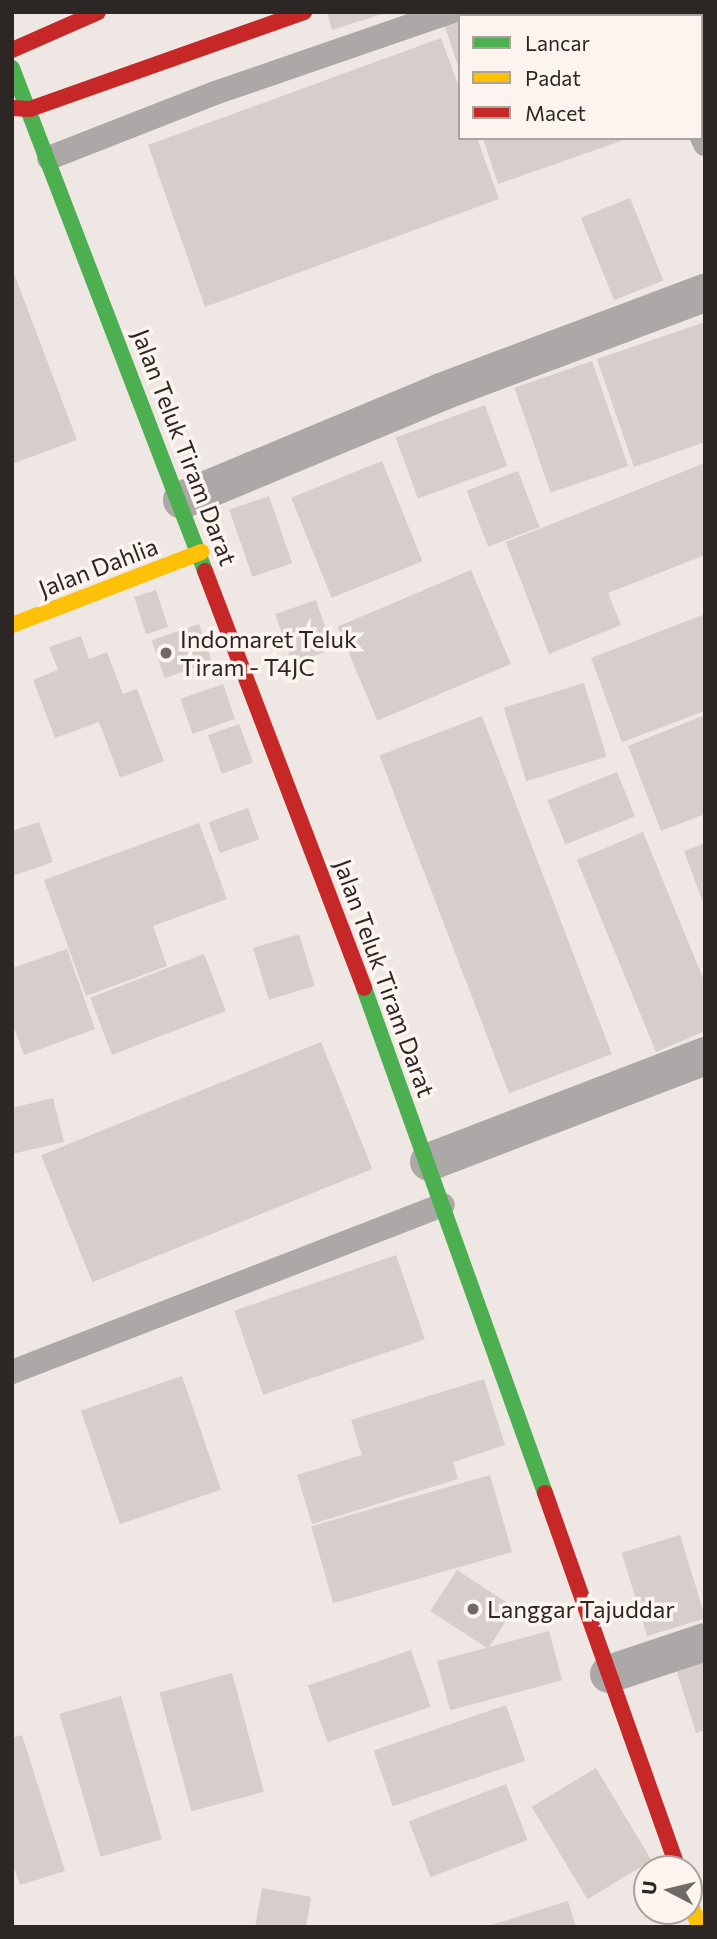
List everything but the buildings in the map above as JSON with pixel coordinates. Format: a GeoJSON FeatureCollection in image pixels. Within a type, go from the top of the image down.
{"type":"FeatureCollection","features":[{"type":"Feature","properties":{"kind":"street"},"geometry":{"type":"LineString","coordinates":[[12,50],[98,12]]}},
{"type":"Feature","properties":{"kind":"street"},"geometry":{"type":"LineString","coordinates":[[12,107],[30,109],[304,12]]}},
{"type":"Feature","properties":{"kind":"street","name":"Jalan Teluk Tiram Darat"},"geometry":{"type":"LineString","coordinates":[[12,68],[201,552],[429,1162],[673,1855]]}},
{"type":"Feature","properties":{"kind":"street"},"geometry":{"type":"LineString","coordinates":[[181,500],[440,392],[705,293]]}},
{"type":"Feature","properties":{"kind":"street","name":"Jalan Dahlia"},"geometry":{"type":"LineString","coordinates":[[12,625],[201,552]]}},
{"type":"Feature","properties":{"kind":"street"},"geometry":{"type":"LineString","coordinates":[[429,1162],[705,1056]]}},
{"type":"Feature","properties":{"kind":"street"},"geometry":{"type":"LineString","coordinates":[[609,1674],[705,1642]]}},
{"type":"Feature","properties":{"kind":"lane"},"geometry":{"type":"LineString","coordinates":[[49,158],[215,93],[450,12]]}},
{"type":"Feature","properties":{"kind":"lane"},"geometry":{"type":"LineString","coordinates":[[12,1372],[443,1205]]}},
{"type":"Feature","properties":{"kind":"traffic: fast"},"geometry":{"type":"LineString","coordinates":[[12,68],[205,571]]}},
{"type":"Feature","properties":{"kind":"traffic: fast"},"geometry":{"type":"LineString","coordinates":[[364,988],[545,1493]]}},
{"type":"Feature","properties":{"kind":"traffic: slow"},"geometry":{"type":"LineString","coordinates":[[12,625],[201,552]]}},
{"type":"Feature","properties":{"kind":"traffic: jam"},"geometry":{"type":"LineString","coordinates":[[12,50],[98,12]]}},
{"type":"Feature","properties":{"kind":"traffic: jam"},"geometry":{"type":"LineString","coordinates":[[12,108],[30,109],[304,12]]}},
{"type":"Feature","properties":{"kind":"traffic: jam"},"geometry":{"type":"LineString","coordinates":[[205,571],[364,988]]}},
{"type":"Feature","properties":{"kind":"traffic: jam"},"geometry":{"type":"LineString","coordinates":[[545,1493],[673,1855]]}},
{"type":"Feature","properties":{"kind":"place","name":"Indomaret Teluk Tiram - T4JC"},"geometry":{"type":"Point","coordinates":[166,653]}},
{"type":"Feature","properties":{"kind":"place","name":"Langgar Tajuddar"},"geometry":{"type":"Point","coordinates":[473,1609]}}]}
